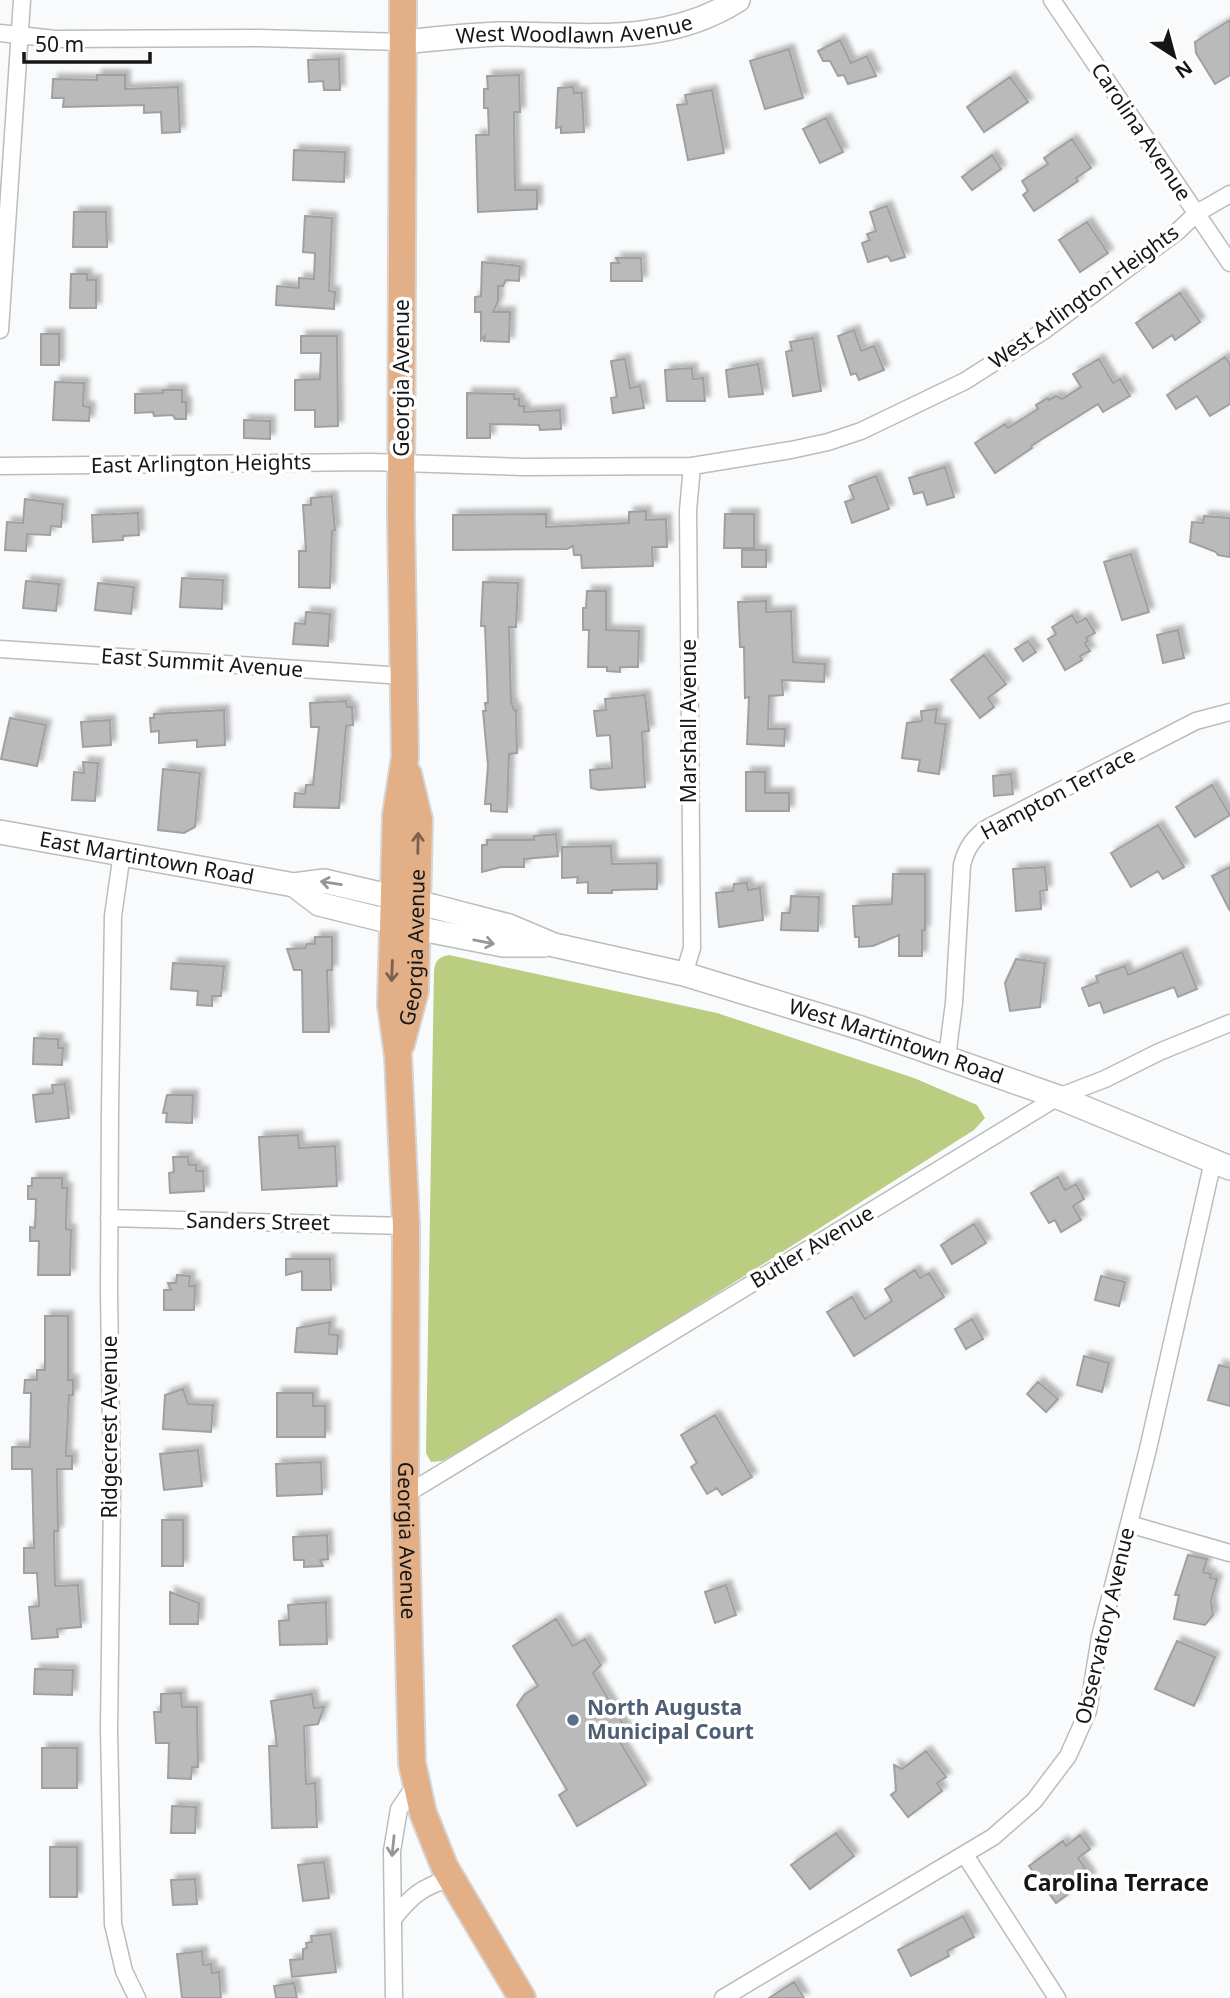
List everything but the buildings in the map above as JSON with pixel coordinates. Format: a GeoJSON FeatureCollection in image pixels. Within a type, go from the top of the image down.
{"type":"FeatureCollection","features":[{"type":"Feature","properties":{"kind":"main road","name":"Georgia Avenue"},"geometry":{"type":"LineString","coordinates":[[403,0],[402,465],[405,757],[396,815],[405,912],[391,1005],[398,1056],[406,1226],[405,1495],[412,1763],[433,1841],[450,1878],[522,1998]]}},
{"type":"Feature","properties":{"kind":"main road","name":"West Woodlawn Avenue"},"geometry":{"type":"LineString","coordinates":[[403,42],[495,34],[639,34],[687,25],[707,18],[738,0]]}},
{"type":"Feature","properties":{"kind":"main road","name":"East Martintown Road"},"geometry":{"type":"LineString","coordinates":[[0,832],[293,885],[324,881],[405,912]]}},
{"type":"Feature","properties":{"kind":"main road","name":"West Martintown Road"},"geometry":{"type":"LineString","coordinates":[[405,912],[503,945],[554,945],[684,974],[947,1057],[1058,1097],[1222,1165]]}},
{"type":"Feature","properties":{"kind":"street"},"geometry":{"type":"LineString","coordinates":[[0,330],[22,0]]}},
{"type":"Feature","properties":{"kind":"street","name":"Carolina Avenue"},"geometry":{"type":"LineString","coordinates":[[1052,0],[1230,264]]}},
{"type":"Feature","properties":{"kind":"street"},"geometry":{"type":"LineString","coordinates":[[0,33],[55,38],[259,38],[403,42]]}},
{"type":"Feature","properties":{"kind":"street","name":"West Arlington Heights"},"geometry":{"type":"LineString","coordinates":[[402,465],[692,467],[828,442],[896,416],[965,381],[1042,332],[1178,231],[1197,213],[1230,194]]}},
{"type":"Feature","properties":{"kind":"street","name":"East Arlington Heights"},"geometry":{"type":"LineString","coordinates":[[0,466],[358,463],[402,465]]}},
{"type":"Feature","properties":{"kind":"street","name":"Marshall Avenue"},"geometry":{"type":"LineString","coordinates":[[684,974],[691,948],[688,511],[692,467]]}},
{"type":"Feature","properties":{"kind":"street","name":"East Summit Avenue"},"geometry":{"type":"LineString","coordinates":[[0,649],[404,676]]}},
{"type":"Feature","properties":{"kind":"street","name":"Hampton Terrace"},"geometry":{"type":"LineString","coordinates":[[947,1057],[954,1003],[962,865],[964,855],[974,838],[989,827],[1196,721],[1230,712]]}},
{"type":"Feature","properties":{"kind":"street","name":"Ridgecrest Avenue"},"geometry":{"type":"LineString","coordinates":[[122,853],[113,916],[109,1218],[112,1495],[109,1636],[111,1900],[124,1971],[137,1998]]}},
{"type":"Feature","properties":{"kind":"street","name":"Butler Avenue"},"geometry":{"type":"LineString","coordinates":[[405,1495],[1058,1097],[1230,1023]]}},
{"type":"Feature","properties":{"kind":"street","name":"Observatory Avenue"},"geometry":{"type":"LineString","coordinates":[[723,1998],[993,1837],[1034,1801],[1061,1766],[1079,1735],[1088,1711],[1100,1637],[1222,1165]]}},
{"type":"Feature","properties":{"kind":"street","name":"Sanders Street"},"geometry":{"type":"LineString","coordinates":[[109,1218],[406,1226]]}},
{"type":"Feature","properties":{"kind":"street"},"geometry":{"type":"LineString","coordinates":[[1129,1524],[1230,1553]]}},
{"type":"Feature","properties":{"kind":"street"},"geometry":{"type":"LineString","coordinates":[[394,1998],[392,1851],[399,1809],[416,1784]]}},
{"type":"Feature","properties":{"kind":"street"},"geometry":{"type":"LineString","coordinates":[[965,1855],[1057,1998]]}},
{"type":"Feature","properties":{"kind":"street"},"geometry":{"type":"LineString","coordinates":[[393,1919],[411,1897],[425,1886],[450,1878]]}},
{"type":"Feature","properties":{"kind":"green space"},"geometry":{"type":"Polygon","coordinates":[[[449,955],[717,1013],[914,1078],[977,1105],[985,1118],[974,1130],[538,1407],[442,1461],[431,1462],[426,1453],[434,971],[438,960],[449,955]]]}},
{"type":"Feature","properties":{"kind":"place","name":"North Augusta Municipal Court"},"geometry":{"type":"Point","coordinates":[573,1720]}},
{"type":"Feature","properties":{"kind":"district","name":"Carolina Terrace"},"geometry":{"type":"Point","coordinates":[1116,1883]}}]}
